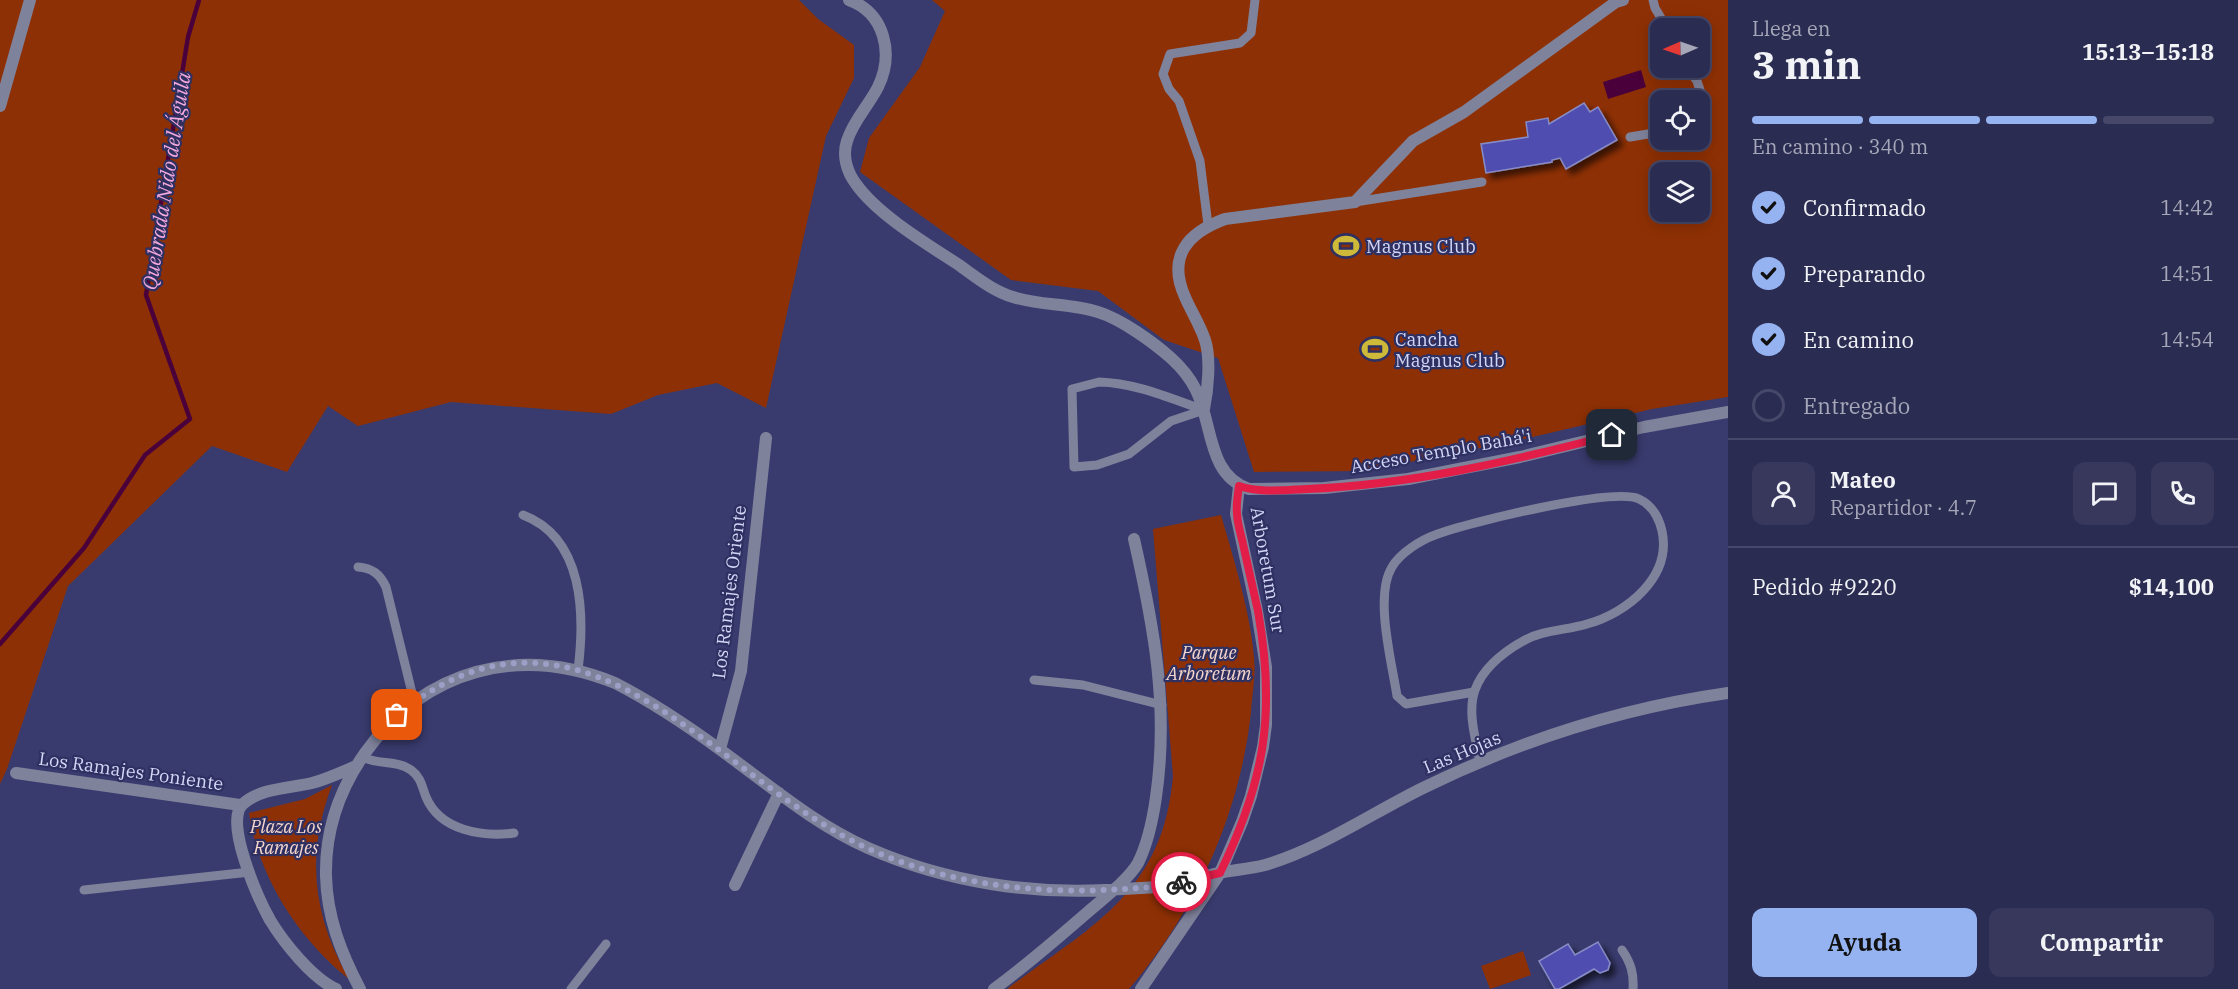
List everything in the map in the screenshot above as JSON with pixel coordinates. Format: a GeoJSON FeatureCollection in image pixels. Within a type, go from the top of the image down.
{"type":"FeatureCollection","features":[{"type":"Feature","properties":{"kind":"street"},"geometry":{"type":"LineString","coordinates":[[0,106],[30,0]]}},
{"type":"Feature","properties":{"kind":"street"},"geometry":{"type":"LineString","coordinates":[[849,0],[862,6],[874,16],[883,34],[886,48],[884,72],[879,85],[846,142],[846,165],[851,178],[863,194],[921,239],[998,291],[1033,302],[1097,311],[1129,328],[1176,362],[1196,390],[1204,410],[1215,454],[1222,467],[1239,486]]}},
{"type":"Feature","properties":{"kind":"street"},"geometry":{"type":"LineString","coordinates":[[1204,410],[1208,394],[1207,347],[1184,296],[1178,269],[1179,256],[1185,245],[1208,225],[1225,219],[1355,202],[1413,141],[1464,112],[1616,2],[1623,0]]}},
{"type":"Feature","properties":{"kind":"street","name":"Acceso Templo Bahá'i"},"geometry":{"type":"LineString","coordinates":[[1239,486],[1250,489],[1324,488],[1408,479],[1511,459],[1653,425],[1728,412]]}},
{"type":"Feature","properties":{"kind":"street","name":"Los Ramajes Oriente"},"geometry":{"type":"LineString","coordinates":[[720,749],[741,671],[766,438]]}},
{"type":"Feature","properties":{"kind":"street","name":"Arboretum Sur"},"geometry":{"type":"LineString","coordinates":[[1141,989],[1220,873],[1239,831],[1258,769],[1266,725],[1266,667],[1257,611],[1236,514],[1239,486]]}},
{"type":"Feature","properties":{"kind":"street"},"geometry":{"type":"LineString","coordinates":[[994,989],[1030,963],[1113,890],[1137,864],[1149,834],[1160,772],[1162,705],[1151,616],[1134,539]]}},
{"type":"Feature","properties":{"kind":"street"},"geometry":{"type":"LineString","coordinates":[[360,989],[347,964],[332,920],[326,876],[327,854],[335,811],[342,790],[381,731],[414,701],[453,679],[496,667],[540,664],[597,675],[632,692],[720,749],[838,833],[868,848],[933,871],[1027,889],[1113,890],[1164,886],[1220,873]]}},
{"type":"Feature","properties":{"kind":"street","name":"Las Hojas"},"geometry":{"type":"LineString","coordinates":[[1220,873],[1265,865],[1308,848],[1423,788],[1480,762],[1586,724],[1625,712],[1675,701],[1728,693]]}},
{"type":"Feature","properties":{"kind":"street","name":"Los Ramajes Poniente"},"geometry":{"type":"LineString","coordinates":[[336,989],[325,984],[296,954],[270,920],[250,872],[237,831],[236,818],[240,805],[252,797],[315,782],[359,762]]}},
{"type":"Feature","properties":{"kind":"street","name":"Los Ramajes Poniente"},"geometry":{"type":"LineString","coordinates":[[16,773],[240,805]]}},
{"type":"Feature","properties":{"kind":"street"},"geometry":{"type":"LineString","coordinates":[[735,885],[779,793]]}},
{"type":"Feature","properties":{"kind":"lane"},"geometry":{"type":"LineString","coordinates":[[1208,225],[1200,161],[1179,101],[1169,88],[1163,74],[1170,54],[1240,43],[1251,33],[1255,0]]}},
{"type":"Feature","properties":{"kind":"lane"},"geometry":{"type":"LineString","coordinates":[[1653,0],[1661,18]]}},
{"type":"Feature","properties":{"kind":"lane"},"geometry":{"type":"LineString","coordinates":[[1630,137],[1650,134]]}},
{"type":"Feature","properties":{"kind":"lane"},"geometry":{"type":"LineString","coordinates":[[1355,202],[1482,182]]}},
{"type":"Feature","properties":{"kind":"lane"},"geometry":{"type":"LineString","coordinates":[[1099,382],[1120,383],[1148,390],[1204,410],[1171,421],[1129,454],[1097,465],[1074,467],[1071,389],[1099,382]]}},
{"type":"Feature","properties":{"kind":"lane"},"geometry":{"type":"LineString","coordinates":[[1474,692],[1406,704],[1397,696],[1383,590],[1392,566],[1409,550],[1434,535],[1527,509],[1622,496],[1639,499],[1654,510],[1662,531],[1663,555],[1656,577],[1638,595],[1614,613],[1589,624],[1527,639],[1503,655],[1484,674],[1474,692],[1472,713],[1480,762]]}},
{"type":"Feature","properties":{"kind":"lane"},"geometry":{"type":"LineString","coordinates":[[523,515],[539,523],[553,534],[563,548],[573,570],[579,594],[582,626],[578,670]]}},
{"type":"Feature","properties":{"kind":"lane"},"geometry":{"type":"LineString","coordinates":[[358,567],[378,574],[386,587],[414,701]]}},
{"type":"Feature","properties":{"kind":"lane"},"geometry":{"type":"LineString","coordinates":[[1034,680],[1083,685],[1162,705]]}},
{"type":"Feature","properties":{"kind":"lane"},"geometry":{"type":"LineString","coordinates":[[359,762],[395,763],[409,768],[420,779],[430,805],[450,823],[484,834],[514,833]]}},
{"type":"Feature","properties":{"kind":"lane"},"geometry":{"type":"LineString","coordinates":[[84,890],[250,872]]}},
{"type":"Feature","properties":{"kind":"lane"},"geometry":{"type":"LineString","coordinates":[[571,989],[606,944]]}},
{"type":"Feature","properties":{"kind":"lane"},"geometry":{"type":"LineString","coordinates":[[1622,950],[1630,962],[1634,978],[1633,989]]}},
{"type":"Feature","properties":{"kind":"green space"},"geometry":{"type":"Polygon","coordinates":[[[0,0],[799,0],[818,19],[854,45],[854,78],[826,136],[766,408],[717,383],[658,395],[611,414],[451,402],[358,426],[328,406],[287,472],[212,446],[68,586],[0,784],[0,0]]]}},
{"type":"Feature","properties":{"kind":"green space","name":"Magnus Club"},"geometry":{"type":"Polygon","coordinates":[[[932,0],[1728,0],[1728,397],[1652,409],[1511,442],[1364,471],[1254,472],[1218,358],[1164,340],[1098,291],[1011,280],[860,172],[869,138],[920,67],[945,11],[932,0]]]}},
{"type":"Feature","properties":{"kind":"green space","name":"Parque Arboretum"},"geometry":{"type":"Polygon","coordinates":[[[1221,515],[1245,604],[1255,671],[1251,712],[1237,787],[1211,860],[1175,927],[1129,989],[1007,989],[1067,946],[1118,903],[1138,878],[1155,850],[1166,816],[1173,776],[1153,529],[1221,515]]]}},
{"type":"Feature","properties":{"kind":"green space","name":"Plaza Los Ramajes"},"geometry":{"type":"Polygon","coordinates":[[[332,785],[318,835],[317,884],[327,931],[349,979],[314,945],[284,905],[261,860],[249,813],[305,799],[332,785]]]}},
{"type":"Feature","properties":{"kind":"green space"},"geometry":{"type":"Polygon","coordinates":[[[1523,951],[1531,975],[1490,989],[1481,966],[1523,951]]]}},
{"type":"Feature","properties":{"kind":"shaded area"},"geometry":{"type":"Polygon","coordinates":[[[1641,70],[1646,87],[1608,99],[1603,82],[1641,70]]]}},
{"type":"Feature","properties":{"kind":"building"},"geometry":{"type":"Polygon","coordinates":[[[1584,103],[1590,112],[1598,107],[1617,140],[1566,169],[1560,158],[1552,162],[1486,173],[1481,144],[1528,137],[1526,122],[1548,118],[1549,124],[1584,103]]]}},
{"type":"Feature","properties":{"kind":"building"},"geometry":{"type":"Polygon","coordinates":[[[1598,942],[1610,963],[1608,970],[1600,973],[1594,969],[1559,989],[1555,989],[1539,961],[1568,944],[1575,955],[1598,942]]]}},
{"type":"Feature","properties":{"kind":"waterway","name":"Quebrada Nido del Águila"},"geometry":{"type":"LineString","coordinates":[[0,644],[84,548],[145,455],[190,419],[146,295],[188,37],[199,0]]}},
{"type":"Feature","properties":{"kind":"way so far"},"geometry":{"type":"LineString","coordinates":[[397,715],[433,689],[474,672],[518,664],[540,664],[578,670],[597,675],[632,692],[720,749],[784,798],[838,833],[900,860],[966,879],[1027,889],[1113,890],[1164,886],[1181,882]]}},
{"type":"Feature","properties":{"kind":"place","name":"Magnus Club"},"geometry":{"type":"Point","coordinates":[1346,246]}},
{"type":"Feature","properties":{"kind":"place","name":"Cancha Magnus Club"},"geometry":{"type":"Point","coordinates":[1375,349]}},
{"type":"Feature","properties":{"kind":"route"},"geometry":{"type":"LineString","coordinates":[[1181,882],[1220,873],[1251,796],[1263,747],[1266,725],[1266,667],[1257,611],[1236,514],[1239,486],[1272,490],[1374,484],[1483,465],[1612,435]]}}]}
